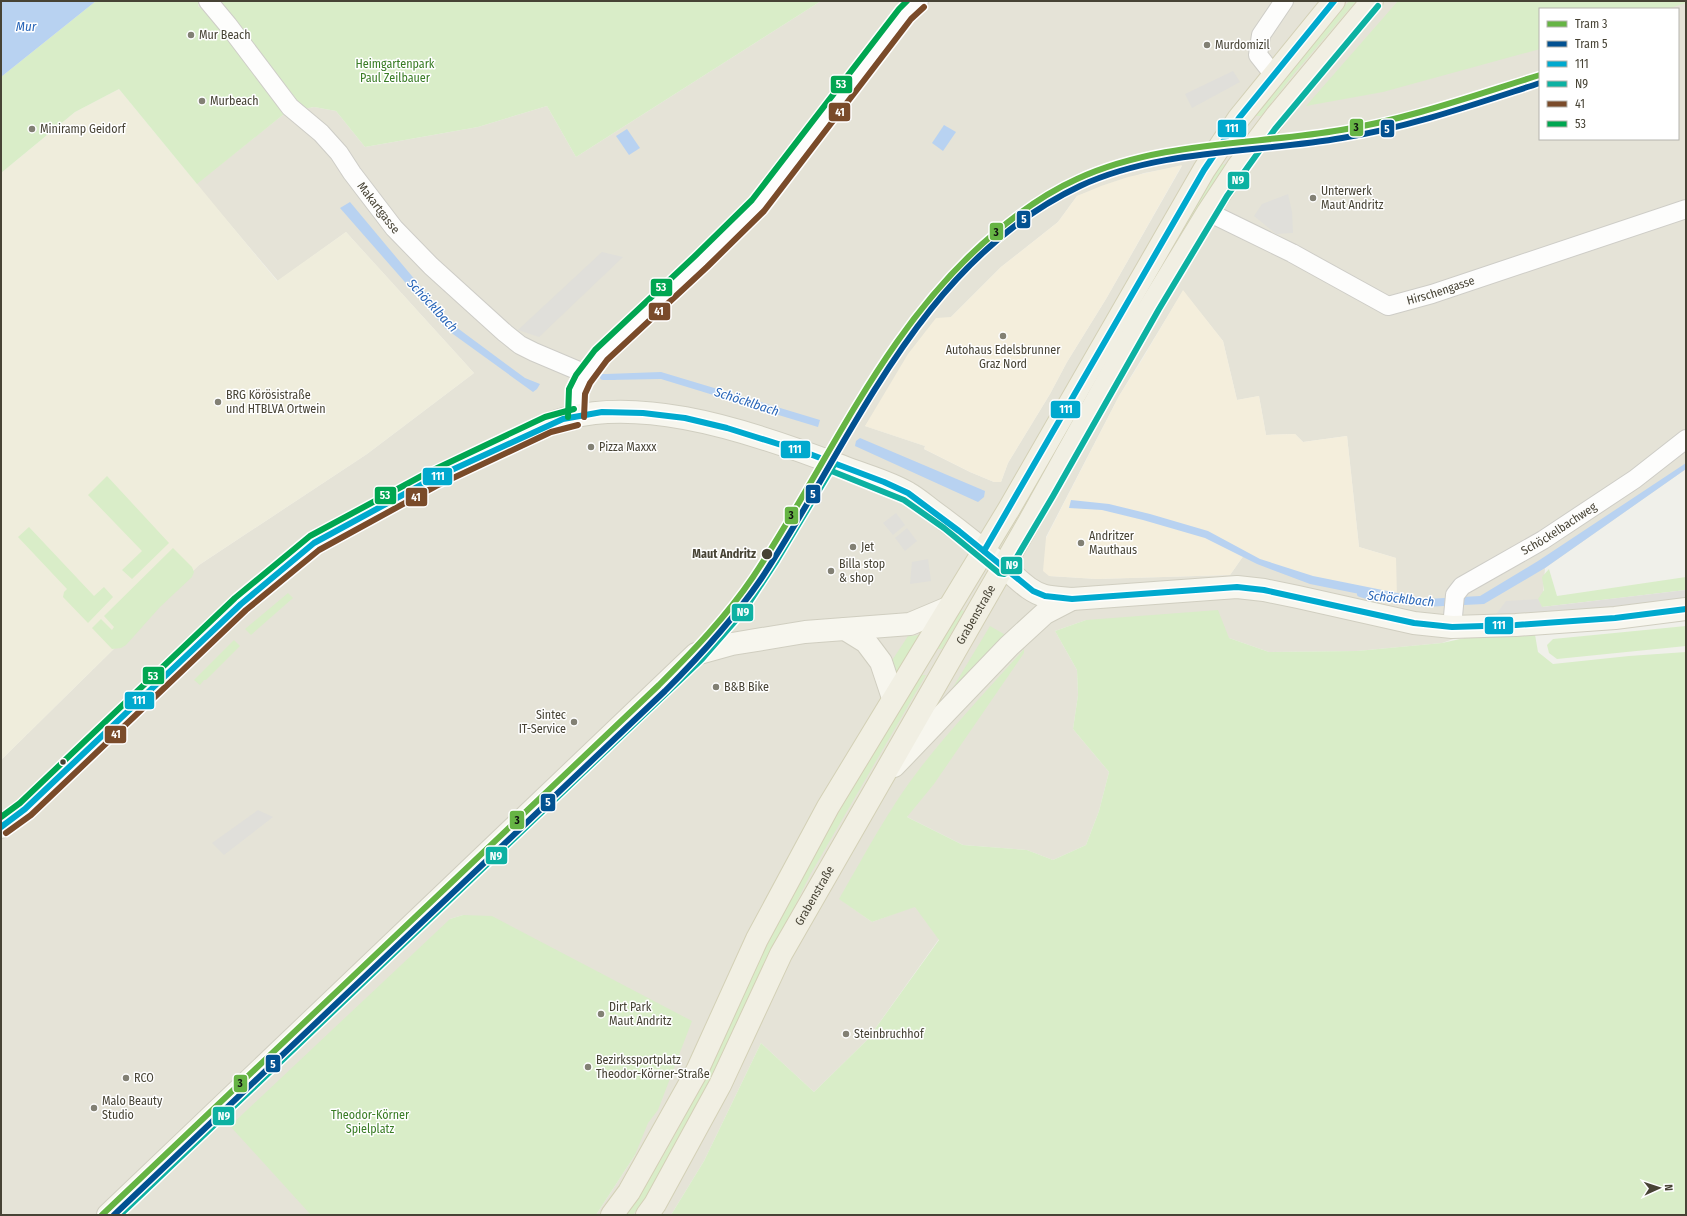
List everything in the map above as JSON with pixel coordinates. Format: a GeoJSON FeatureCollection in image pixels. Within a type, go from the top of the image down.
{"type":"FeatureCollection","features":[{"type":"Feature","properties":{"kind":"main road","name":"Grabenstraße"},"geometry":{"type":"LineString","coordinates":[[612,1215],[629,1192],[697,1071],[757,939],[828,807],[893,698],[984,551],[1204,170],[1239,118],[1273,74],[1334,1]]}},
{"type":"Feature","properties":{"kind":"main road","name":"Grabenstraße"},"geometry":{"type":"LineString","coordinates":[[647,1215],[655,1204],[720,1085],[781,954],[882,779],[1133,335],[1236,168],[1277,115],[1372,1]]}},
{"type":"Feature","properties":{"kind":"main road"},"geometry":{"type":"LineString","coordinates":[[1,828],[25,809],[240,604],[314,543],[432,479],[548,424],[576,417],[632,411],[666,414],[726,427],[827,461],[908,493],[949,522],[1003,566],[1027,588],[1046,596],[1072,599],[1237,587],[1264,590],[1414,623],[1454,610],[1516,625],[1615,618],[1686,609]]}},
{"type":"Feature","properties":{"kind":"main road"},"geometry":{"type":"LineString","coordinates":[[882,779],[1009,646],[1045,613],[1072,599]]}},
{"type":"Feature","properties":{"kind":"main road"},"geometry":{"type":"LineString","coordinates":[[108,1215],[696,654],[736,643],[805,632],[910,624],[948,608]]}},
{"type":"Feature","properties":{"kind":"main road"},"geometry":{"type":"LineString","coordinates":[[846,629],[866,642],[881,662],[893,698]]}},
{"type":"Feature","properties":{"kind":"street","name":"Makartgasse"},"geometry":{"type":"LineString","coordinates":[[208,1],[290,107],[321,133],[339,153],[352,173],[394,228],[431,266],[520,345],[582,382]]}},
{"type":"Feature","properties":{"kind":"street"},"geometry":{"type":"LineString","coordinates":[[576,417],[582,382],[601,355],[702,261],[758,205],[835,103],[901,20],[919,1]]}},
{"type":"Feature","properties":{"kind":"street"},"geometry":{"type":"LineString","coordinates":[[1273,74],[1258,56],[1261,35],[1284,1]]}},
{"type":"Feature","properties":{"kind":"street","name":"Hirschengasse"},"geometry":{"type":"LineString","coordinates":[[1208,212],[1292,253],[1388,306],[1432,294],[1686,209]]}},
{"type":"Feature","properties":{"kind":"street","name":"Schöckelbachweg"},"geometry":{"type":"LineString","coordinates":[[1454,610],[1467,582],[1543,540],[1635,479],[1686,439]]}},
{"type":"Feature","properties":{"kind":"shaded area"},"geometry":{"type":"Polygon","coordinates":[[[200,1],[220,1],[304,109],[314,107],[336,111],[365,147],[478,127],[547,106],[576,157],[821,1],[1686,1],[1686,469],[1545,568],[1542,607],[1442,643],[1357,651],[1269,652],[1229,638],[1086,620],[1055,631],[1077,670],[1078,695],[1073,729],[1109,772],[1099,811],[1086,845],[1053,860],[1027,850],[963,845],[907,817],[840,899],[872,922],[915,906],[939,939],[867,1040],[814,1092],[761,1043],[704,1161],[671,1215],[596,1215],[635,1155],[463,915],[450,919],[451,1215],[1,1215],[1,760],[199,565],[367,454],[474,373],[346,232],[278,281],[196,184],[284,114],[212,17],[198,6],[200,1]],[[1182,166],[1144,173],[1077,196],[1058,222],[1001,267],[951,317],[865,426],[925,446],[924,449],[970,472],[994,482],[1001,482],[1008,463],[1106,299],[1182,166]],[[1183,291],[1119,396],[1046,537],[1049,576],[1097,579],[1230,575],[1244,555],[1396,558],[1359,547],[1347,436],[1303,442],[1295,434],[1266,435],[1259,396],[1237,400],[1223,341],[1183,291]]]}},
{"type":"Feature","properties":{"kind":"shaded area"},"geometry":{"type":"Polygon","coordinates":[[[1233,71],[1240,82],[1192,108],[1185,94],[1233,71]]]}},
{"type":"Feature","properties":{"kind":"shaded area","name":"BRG Körösistraße und HTBLVA Ortwein"},"geometry":{"type":"Polygon","coordinates":[[[119,89],[277,281],[346,232],[474,373],[367,454],[199,565],[1,760],[1,173],[75,112],[119,89]]]}},
{"type":"Feature","properties":{"kind":"shaded area","name":"Autohaus Edelsbrunner Graz Nord"},"geometry":{"type":"Polygon","coordinates":[[[1182,165],[1106,299],[1008,463],[1001,482],[994,482],[970,472],[924,449],[925,446],[865,426],[908,354],[936,318],[951,317],[1001,267],[1058,222],[1077,196],[1128,177],[1182,165]]]}},
{"type":"Feature","properties":{"kind":"shaded area"},"geometry":{"type":"Polygon","coordinates":[[[1288,194],[1292,212],[1293,233],[1276,234],[1254,216],[1262,204],[1288,194]]]}},
{"type":"Feature","properties":{"kind":"shaded area"},"geometry":{"type":"Polygon","coordinates":[[[602,252],[623,257],[539,337],[518,330],[602,252]]]}},
{"type":"Feature","properties":{"kind":"shaded area"},"geometry":{"type":"Polygon","coordinates":[[[1183,290],[1223,341],[1237,400],[1259,396],[1266,435],[1295,434],[1303,442],[1347,436],[1359,547],[1396,558],[1397,597],[1311,578],[1244,555],[1230,575],[1097,579],[1049,576],[1043,571],[1046,538],[1119,396],[1183,290]]]}},
{"type":"Feature","properties":{"kind":"shaded area"},"geometry":{"type":"Polygon","coordinates":[[[896,513],[905,525],[893,535],[883,523],[896,513]]]}},
{"type":"Feature","properties":{"kind":"shaded area"},"geometry":{"type":"Polygon","coordinates":[[[907,528],[917,541],[905,551],[895,538],[907,528]]]}},
{"type":"Feature","properties":{"kind":"shaded area"},"geometry":{"type":"Polygon","coordinates":[[[928,559],[931,581],[910,584],[912,562],[928,559]]]}},
{"type":"Feature","properties":{"kind":"shaded area"},"geometry":{"type":"Polygon","coordinates":[[[1686,590],[1686,599],[1608,609],[1494,617],[1506,601],[1538,599],[1542,607],[1686,590]]]}},
{"type":"Feature","properties":{"kind":"shaded area"},"geometry":{"type":"Polygon","coordinates":[[[258,810],[273,817],[224,855],[212,843],[258,810]]]}},
{"type":"Feature","properties":{"kind":"green space"},"geometry":{"type":"Polygon","coordinates":[[[96,1],[200,1],[198,6],[212,17],[284,114],[197,184],[119,89],[75,112],[1,173],[1,77],[96,1]]]}},
{"type":"Feature","properties":{"kind":"green space","name":"Heimgartenpark Paul Zeilbauer"},"geometry":{"type":"Polygon","coordinates":[[[220,1],[821,1],[576,157],[547,106],[478,127],[365,147],[336,111],[314,107],[304,109],[220,1]]]}},
{"type":"Feature","properties":{"kind":"green space"},"geometry":{"type":"Polygon","coordinates":[[[1349,1],[1356,1],[1294,74],[1261,116],[1254,116],[1305,52],[1349,1]]]}},
{"type":"Feature","properties":{"kind":"green space"},"geometry":{"type":"Polygon","coordinates":[[[1398,1],[1686,1],[1686,3],[1670,8],[1539,8],[1539,49],[1383,92],[1306,106],[1398,1]]]}},
{"type":"Feature","properties":{"kind":"green space"},"geometry":{"type":"Polygon","coordinates":[[[1227,164],[1069,427],[1124,323],[1220,165],[1227,164]]]}},
{"type":"Feature","properties":{"kind":"green space"},"geometry":{"type":"Polygon","coordinates":[[[107,476],[169,543],[132,579],[122,570],[142,551],[88,495],[107,476]]]}},
{"type":"Feature","properties":{"kind":"green space"},"geometry":{"type":"Polygon","coordinates":[[[29,527],[94,596],[104,587],[113,597],[88,623],[63,597],[64,592],[67,589],[18,537],[29,527]]]}},
{"type":"Feature","properties":{"kind":"green space"},"geometry":{"type":"Polygon","coordinates":[[[173,548],[192,567],[194,572],[192,577],[160,607],[126,645],[121,648],[112,649],[92,628],[101,619],[112,630],[114,627],[104,616],[173,548]]]}},
{"type":"Feature","properties":{"kind":"green space"},"geometry":{"type":"Polygon","coordinates":[[[1549,569],[1557,596],[1686,577],[1686,590],[1542,607],[1538,599],[1544,590],[1542,577],[1549,569]]]}},
{"type":"Feature","properties":{"kind":"green space"},"geometry":{"type":"Polygon","coordinates":[[[288,593],[293,598],[251,635],[245,629],[288,593]]]}},
{"type":"Feature","properties":{"kind":"green space"},"geometry":{"type":"Polygon","coordinates":[[[961,610],[964,611],[942,649],[937,649],[961,610]]]}},
{"type":"Feature","properties":{"kind":"green space"},"geometry":{"type":"Polygon","coordinates":[[[1218,610],[1229,638],[1269,652],[1357,651],[1442,643],[1533,623],[1538,652],[1553,664],[1686,652],[1686,1215],[671,1215],[704,1161],[761,1043],[814,1092],[867,1040],[939,940],[915,907],[872,922],[839,899],[878,832],[909,783],[984,693],[1024,649],[1024,653],[934,784],[907,817],[963,845],[1027,850],[1053,860],[1086,845],[1099,811],[1109,772],[1073,729],[1078,695],[1077,670],[1055,631],[1086,620],[1218,610]]]}},
{"type":"Feature","properties":{"kind":"green space"},"geometry":{"type":"Polygon","coordinates":[[[990,626],[1009,637],[949,694],[990,626]]]}},
{"type":"Feature","properties":{"kind":"green space"},"geometry":{"type":"Polygon","coordinates":[[[1686,626],[1686,646],[1557,659],[1549,653],[1547,645],[1553,639],[1686,626]]]}},
{"type":"Feature","properties":{"kind":"green space"},"geometry":{"type":"Polygon","coordinates":[[[921,635],[896,674],[891,662],[908,636],[921,635]]]}},
{"type":"Feature","properties":{"kind":"green space"},"geometry":{"type":"Polygon","coordinates":[[[234,640],[240,646],[206,680],[204,680],[200,685],[194,680],[234,640]]]}},
{"type":"Feature","properties":{"kind":"green space"},"geometry":{"type":"Polygon","coordinates":[[[921,675],[926,675],[810,875],[687,1125],[643,1201],[633,1215],[626,1215],[648,1182],[687,1112],[773,933],[808,867],[844,802],[921,675]]]}},
{"type":"Feature","properties":{"kind":"green space","name":"Theodor-Körner Spielplatz"},"geometry":{"type":"Polygon","coordinates":[[[463,915],[492,916],[692,1021],[658,1110],[648,1123],[635,1155],[596,1215],[311,1215],[230,1126],[450,919],[463,915]]]}},
{"type":"Feature","properties":{"kind":"water","name":"Mur"},"geometry":{"type":"Polygon","coordinates":[[[1,1],[96,1],[1,77],[1,1]]]}},
{"type":"Feature","properties":{"kind":"water"},"geometry":{"type":"Polygon","coordinates":[[[944,125],[956,132],[943,151],[932,143],[944,125]]]}},
{"type":"Feature","properties":{"kind":"water"},"geometry":{"type":"Polygon","coordinates":[[[627,129],[640,148],[629,155],[616,136],[627,129]]]}},
{"type":"Feature","properties":{"kind":"water","name":"Schöcklbach"},"geometry":{"type":"Polygon","coordinates":[[[350,202],[452,324],[525,378],[540,384],[537,389],[533,392],[446,329],[340,208],[350,202]]]}},
{"type":"Feature","properties":{"kind":"water","name":"Schöcklbach"},"geometry":{"type":"Polygon","coordinates":[[[661,372],[820,420],[818,427],[661,379],[608,380],[606,374],[661,372]]]}},
{"type":"Feature","properties":{"kind":"water"},"geometry":{"type":"Polygon","coordinates":[[[860,438],[985,491],[984,497],[978,502],[855,446],[856,441],[860,438]]]}},
{"type":"Feature","properties":{"kind":"water","name":"Schöcklbach"},"geometry":{"type":"Polygon","coordinates":[[[1686,463],[1686,469],[1545,568],[1484,604],[1424,607],[1310,584],[1257,564],[1205,538],[1102,510],[1069,508],[1071,500],[1109,504],[1150,514],[1208,531],[1260,559],[1313,576],[1427,599],[1480,596],[1538,561],[1686,463]]]}},
{"type":"Feature","properties":{"kind":"waterway","name":"Schöcklbach"},"geometry":{"type":"LineString","coordinates":[[603,377],[614,377]]}},
{"type":"Feature","properties":{"kind":"waterway","name":"Schöcklbach"},"geometry":{"type":"LineString","coordinates":[[1360,594],[1373,598],[1384,597]]}},
{"type":"Feature","properties":{"kind":"tram line","name":"3"},"geometry":{"type":"LineString","coordinates":[[102,1215],[659,685],[709,633],[732,606],[753,577],[862,395],[922,308],[957,268],[1005,224],[1035,202],[1066,184],[1108,167],[1141,157],[1207,146],[1308,135],[1392,120],[1539,75]]}},
{"type":"Feature","properties":{"kind":"tram line","name":"5"},"geometry":{"type":"LineString","coordinates":[[114,1215],[665,691],[703,651],[728,623],[761,579],[795,525],[860,414],[895,359],[933,307],[975,260],[1024,219],[1080,186],[1110,174],[1142,165],[1209,154],[1310,143],[1392,128],[1467,107],[1539,83]]}},
{"type":"Feature","properties":{"kind":"transit line","name":"53"},"geometry":{"type":"LineString","coordinates":[[568,417],[569,389],[576,375],[595,350],[752,200],[899,9],[907,1]]}},
{"type":"Feature","properties":{"kind":"transit line","name":"111"},"geometry":{"type":"LineString","coordinates":[[984,551],[1204,170],[1239,118],[1334,1]]}},
{"type":"Feature","properties":{"kind":"transit line","name":"N9"},"geometry":{"type":"LineString","coordinates":[[824,468],[904,500],[944,528],[999,573],[1004,574],[1008,572],[1159,309],[1227,196],[1275,129],[1378,6]]}},
{"type":"Feature","properties":{"kind":"transit line","name":"41"},"geometry":{"type":"LineString","coordinates":[[584,417],[585,394],[590,383],[607,360],[707,267],[764,211],[911,19],[924,7]]}},
{"type":"Feature","properties":{"kind":"transit line","name":"53"},"geometry":{"type":"LineString","coordinates":[[1,817],[20,803],[235,598],[310,536],[429,472],[545,417],[574,409]]}},
{"type":"Feature","properties":{"kind":"transit line","name":"111"},"geometry":{"type":"LineString","coordinates":[[1,827],[25,809],[241,604],[314,543],[432,479],[563,419],[602,412],[643,413],[685,418],[727,428],[807,453],[884,482],[908,493],[959,531],[1033,591],[1045,596],[1072,599],[1237,587],[1264,590],[1414,623],[1452,627],[1516,625],[1615,618],[1686,609]]}},
{"type":"Feature","properties":{"kind":"transit line","name":"41"},"geometry":{"type":"LineString","coordinates":[[6,833],[31,815],[246,610],[319,550],[436,486],[551,432],[578,425]]}},
{"type":"Feature","properties":{"kind":"transit line","name":"N9"},"geometry":{"type":"LineString","coordinates":[[120,1215],[702,659],[743,612],[777,560],[834,465]]}},
{"type":"Feature","properties":{"kind":"place","name":"Mur Beach"},"geometry":{"type":"Point","coordinates":[191,35]}},
{"type":"Feature","properties":{"kind":"place","name":"Murdomizil"},"geometry":{"type":"Point","coordinates":[1207,45]}},
{"type":"Feature","properties":{"kind":"place","name":"Murbeach"},"geometry":{"type":"Point","coordinates":[202,101]}},
{"type":"Feature","properties":{"kind":"place","name":"Miniramp Geidorf"},"geometry":{"type":"Point","coordinates":[32,129]}},
{"type":"Feature","properties":{"kind":"place","name":"Unterwerk Maut Andritz"},"geometry":{"type":"Point","coordinates":[1313,198]}},
{"type":"Feature","properties":{"kind":"place","name":"Autohaus Edelsbrunner Graz Nord"},"geometry":{"type":"Point","coordinates":[1003,336]}},
{"type":"Feature","properties":{"kind":"place","name":"BRG Körösistraße und HTBLVA Ortwein"},"geometry":{"type":"Point","coordinates":[218,402]}},
{"type":"Feature","properties":{"kind":"place","name":"Pizza Maxxx"},"geometry":{"type":"Point","coordinates":[591,447]}},
{"type":"Feature","properties":{"kind":"place","name":"Andritzer Mauthaus"},"geometry":{"type":"Point","coordinates":[1081,543]}},
{"type":"Feature","properties":{"kind":"place","name":"Jet"},"geometry":{"type":"Point","coordinates":[853,547]}},
{"type":"Feature","properties":{"kind":"place","name":"Maut Andritz"},"geometry":{"type":"Point","coordinates":[767,554]}},
{"type":"Feature","properties":{"kind":"place","name":"Billa stop & shop"},"geometry":{"type":"Point","coordinates":[831,571]}},
{"type":"Feature","properties":{"kind":"place","name":"B&B Bike"},"geometry":{"type":"Point","coordinates":[716,687]}},
{"type":"Feature","properties":{"kind":"place","name":"Sintec IT-Service"},"geometry":{"type":"Point","coordinates":[574,722]}},
{"type":"Feature","properties":{"kind":"place","name":"Dirt Park Maut Andritz"},"geometry":{"type":"Point","coordinates":[601,1014]}},
{"type":"Feature","properties":{"kind":"place","name":"Steinbruchhof"},"geometry":{"type":"Point","coordinates":[846,1034]}},
{"type":"Feature","properties":{"kind":"place","name":"Bezirkssportplatz Theodor-Körner-Straße"},"geometry":{"type":"Point","coordinates":[588,1067]}},
{"type":"Feature","properties":{"kind":"place","name":"RCO"},"geometry":{"type":"Point","coordinates":[126,1078]}},
{"type":"Feature","properties":{"kind":"place","name":"Malo Beauty Studio"},"geometry":{"type":"Point","coordinates":[94,1108]}}]}
